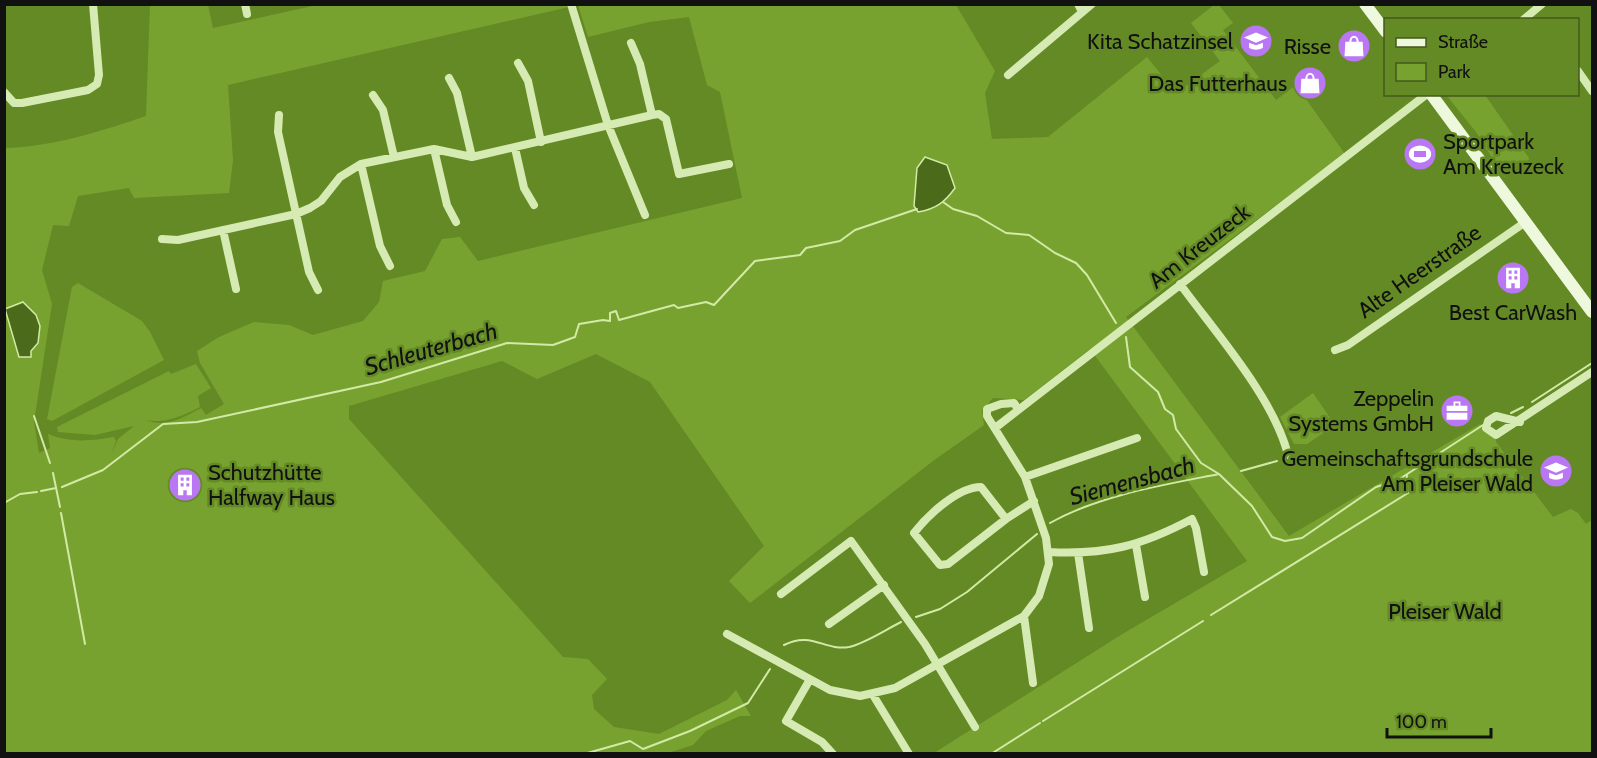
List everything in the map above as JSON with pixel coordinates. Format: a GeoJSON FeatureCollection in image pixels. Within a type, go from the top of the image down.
{"type":"FeatureCollection","features":[{"type":"Feature","properties":{"kind":"street"},"geometry":{"type":"LineString","coordinates":[[4,92],[14,103],[22,103],[88,90],[97,84],[99,75],[93,4]]}},
{"type":"Feature","properties":{"kind":"street"},"geometry":{"type":"LineString","coordinates":[[571,4],[608,125],[645,215]]}},
{"type":"Feature","properties":{"kind":"street"},"geometry":{"type":"LineString","coordinates":[[1008,75],[1080,8],[1092,4]]}},
{"type":"Feature","properties":{"kind":"street"},"geometry":{"type":"LineString","coordinates":[[1365,4],[1384,30]]}},
{"type":"Feature","properties":{"kind":"street"},"geometry":{"type":"LineString","coordinates":[[1525,18],[1542,4]]}},
{"type":"Feature","properties":{"kind":"street"},"geometry":{"type":"LineString","coordinates":[[1534,11],[1539,18]]}},
{"type":"Feature","properties":{"kind":"street"},"geometry":{"type":"LineString","coordinates":[[631,43],[640,64],[652,114]]}},
{"type":"Feature","properties":{"kind":"street"},"geometry":{"type":"LineString","coordinates":[[518,63],[528,81],[541,142]]}},
{"type":"Feature","properties":{"kind":"street"},"geometry":{"type":"LineString","coordinates":[[1579,72],[1593,91]]}},
{"type":"Feature","properties":{"kind":"street"},"geometry":{"type":"LineString","coordinates":[[449,78],[457,93],[472,157]]}},
{"type":"Feature","properties":{"kind":"street"},"geometry":{"type":"LineString","coordinates":[[374,94],[383,110],[393,157]]}},
{"type":"Feature","properties":{"kind":"street","name":"Am Kreuzeck"},"geometry":{"type":"LineString","coordinates":[[995,428],[1426,96]]}},
{"type":"Feature","properties":{"kind":"street"},"geometry":{"type":"LineString","coordinates":[[1430,96],[1593,312]]}},
{"type":"Feature","properties":{"kind":"street"},"geometry":{"type":"LineString","coordinates":[[162,239],[178,240],[296,214],[321,201],[340,177],[361,164],[434,149],[472,157],[652,114],[659,114],[666,119],[679,174],[729,164]]}},
{"type":"Feature","properties":{"kind":"street"},"geometry":{"type":"LineString","coordinates":[[279,115],[278,132],[296,214],[309,272],[318,290]]}},
{"type":"Feature","properties":{"kind":"street"},"geometry":{"type":"LineString","coordinates":[[515,148],[524,188],[534,205]]}},
{"type":"Feature","properties":{"kind":"street"},"geometry":{"type":"LineString","coordinates":[[434,149],[447,205],[456,222]]}},
{"type":"Feature","properties":{"kind":"street"},"geometry":{"type":"LineString","coordinates":[[361,164],[380,246],[390,266]]}},
{"type":"Feature","properties":{"kind":"street","name":"Alte Heerstraße"},"geometry":{"type":"LineString","coordinates":[[1335,350],[1348,345],[1524,223]]}},
{"type":"Feature","properties":{"kind":"street"},"geometry":{"type":"LineString","coordinates":[[223,230],[236,289]]}},
{"type":"Feature","properties":{"kind":"street"},"geometry":{"type":"LineString","coordinates":[[1180,284],[1256,388],[1283,436],[1288,455]]}},
{"type":"Feature","properties":{"kind":"street"},"geometry":{"type":"LineString","coordinates":[[1520,422],[1593,372]]}},
{"type":"Feature","properties":{"kind":"street"},"geometry":{"type":"LineString","coordinates":[[728,634],[809,681],[848,695],[873,695],[895,688],[1024,616],[1044,585],[1049,552],[1025,477],[987,416],[987,409],[1009,403],[1014,403],[1018,409]]}},
{"type":"Feature","properties":{"kind":"street"},"geometry":{"type":"LineString","coordinates":[[1025,477],[1137,438]]}},
{"type":"Feature","properties":{"kind":"street"},"geometry":{"type":"LineString","coordinates":[[1006,519],[981,487],[969,487],[922,523],[914,533],[940,565],[948,564],[1006,519],[1034,501]]}},
{"type":"Feature","properties":{"kind":"street"},"geometry":{"type":"LineString","coordinates":[[1049,552],[1078,553],[1136,545],[1192,519],[1196,528],[1204,572]]}},
{"type":"Feature","properties":{"kind":"street"},"geometry":{"type":"LineString","coordinates":[[781,594],[851,541],[884,585],[975,727]]}},
{"type":"Feature","properties":{"kind":"street"},"geometry":{"type":"LineString","coordinates":[[1136,545],[1145,597]]}},
{"type":"Feature","properties":{"kind":"street"},"geometry":{"type":"LineString","coordinates":[[1078,553],[1089,628]]}},
{"type":"Feature","properties":{"kind":"street"},"geometry":{"type":"LineString","coordinates":[[829,624],[884,585]]}},
{"type":"Feature","properties":{"kind":"street"},"geometry":{"type":"LineString","coordinates":[[1024,616],[1034,684]]}},
{"type":"Feature","properties":{"kind":"street"},"geometry":{"type":"LineString","coordinates":[[809,681],[786,721],[822,742],[833,753]]}},
{"type":"Feature","properties":{"kind":"street"},"geometry":{"type":"LineString","coordinates":[[873,695],[909,753]]}},
{"type":"Feature","properties":{"kind":"green space","name":"Pleiser Wald"},"geometry":{"type":"Polygon","coordinates":[[[150,5],[208,5],[213,28],[317,5],[578,5],[956,5],[995,71],[985,93],[992,139],[1048,137],[1147,57],[1176,93],[1220,61],[1191,23],[1214,5],[1219,5],[1233,23],[1223,30],[1276,100],[1296,85],[1345,154],[1126,317],[1289,536],[1480,424],[1496,435],[1496,442],[1553,517],[1571,509],[1578,513],[1586,524],[1592,520],[1592,753],[934,753],[1124,633],[1247,561],[1090,349],[1024,400],[993,398],[982,411],[984,425],[933,461],[750,603],[729,581],[764,546],[650,382],[596,354],[537,379],[502,361],[349,406],[349,419],[563,657],[588,659],[607,679],[592,695],[594,709],[614,727],[659,734],[727,700],[736,690],[751,716],[740,716],[706,731],[693,745],[665,754],[5,753],[4,148],[58,141],[146,116],[150,5]],[[578,5],[228,85],[233,160],[229,193],[134,198],[129,188],[78,196],[69,226],[53,225],[42,270],[52,304],[34,422],[39,453],[50,448],[48,434],[64,439],[80,440],[114,437],[116,441],[111,455],[118,439],[134,426],[95,435],[58,432],[57,427],[169,371],[171,374],[196,364],[211,388],[198,396],[200,407],[173,418],[160,421],[146,420],[160,423],[167,422],[201,408],[206,415],[224,404],[200,363],[197,351],[219,337],[254,322],[289,325],[313,335],[363,321],[379,302],[383,281],[425,271],[442,239],[460,237],[478,261],[742,198],[720,92],[707,85],[689,17],[649,22],[588,37],[578,5]],[[917,168],[917,183],[945,202],[917,168]]]}},
{"type":"Feature","properties":{"kind":"green space"},"geometry":{"type":"Polygon","coordinates":[[[1447,96],[1486,96],[1529,158],[1528,161],[1504,177],[1476,132],[1447,96]]]}},
{"type":"Feature","properties":{"kind":"green space"},"geometry":{"type":"Polygon","coordinates":[[[78,283],[142,321],[164,360],[52,421],[47,419],[72,287],[78,283]]]}},
{"type":"Feature","properties":{"kind":"green space"},"geometry":{"type":"Polygon","coordinates":[[[1313,393],[1335,425],[1307,444],[1294,444],[1280,417],[1313,393]]]}},
{"type":"Feature","properties":{"kind":"shaded area"},"geometry":{"type":"Polygon","coordinates":[[[925,157],[947,165],[955,188],[939,204],[918,212],[914,206],[917,168],[925,157]]]}},
{"type":"Feature","properties":{"kind":"shaded area"},"geometry":{"type":"Polygon","coordinates":[[[23,302],[36,315],[40,326],[38,343],[31,351],[31,357],[19,357],[5,309],[23,302]]]}},
{"type":"Feature","properties":{"kind":"waterway","name":"Schleuterbach"},"geometry":{"type":"LineString","coordinates":[[943,202],[953,209],[977,216],[1006,233],[1029,235],[1055,253],[1076,263],[1087,275],[1116,323]]}},
{"type":"Feature","properties":{"kind":"waterway","name":"Schleuterbach"},"geometry":{"type":"LineString","coordinates":[[62,487],[103,470],[163,424],[197,422],[381,382],[507,343],[553,345],[575,337],[579,324],[610,321],[610,313],[616,311],[619,320],[674,305],[678,308],[706,302],[714,305],[755,261],[800,255],[806,248],[840,241],[855,230],[917,209]]}},
{"type":"Feature","properties":{"kind":"waterway","name":"Schleuterbach"},"geometry":{"type":"LineString","coordinates":[[1126,337],[1130,367],[1158,392],[1165,409],[1173,415],[1176,429],[1201,463],[1219,474]]}},
{"type":"Feature","properties":{"kind":"waterway","name":"Siemensbach"},"geometry":{"type":"LineString","coordinates":[[1532,402],[1592,363]]}},
{"type":"Feature","properties":{"kind":"waterway","name":"Siemensbach"},"geometry":{"type":"LineString","coordinates":[[1511,413],[1523,407]]}},
{"type":"Feature","properties":{"kind":"waterway"},"geometry":{"type":"LineString","coordinates":[[34,416],[50,463]]}},
{"type":"Feature","properties":{"kind":"waterway","name":"Siemensbach"},"geometry":{"type":"LineString","coordinates":[[1050,523],[1069,513],[1111,498],[1219,474],[1252,506],[1272,537],[1285,541],[1302,538],[1376,487],[1398,480],[1483,425]]}},
{"type":"Feature","properties":{"kind":"waterway"},"geometry":{"type":"LineString","coordinates":[[1241,471],[1277,461]]}},
{"type":"Feature","properties":{"kind":"waterway","name":"Schleuterbach"},"geometry":{"type":"LineString","coordinates":[[53,473],[60,507]]}},
{"type":"Feature","properties":{"kind":"waterway"},"geometry":{"type":"LineString","coordinates":[[1406,487],[1407,475]]}},
{"type":"Feature","properties":{"kind":"waterway","name":"Schleuterbach"},"geometry":{"type":"LineString","coordinates":[[41,491],[56,488]]}},
{"type":"Feature","properties":{"kind":"waterway","name":"Schleuterbach"},"geometry":{"type":"LineString","coordinates":[[4,503],[20,494],[37,492]]}},
{"type":"Feature","properties":{"kind":"waterway"},"geometry":{"type":"LineString","coordinates":[[1211,615],[1408,493]]}},
{"type":"Feature","properties":{"kind":"waterway"},"geometry":{"type":"LineString","coordinates":[[61,513],[85,644]]}},
{"type":"Feature","properties":{"kind":"waterway","name":"Siemensbach"},"geometry":{"type":"LineString","coordinates":[[916,617],[940,609],[967,592],[1037,534]]}},
{"type":"Feature","properties":{"kind":"waterway"},"geometry":{"type":"LineString","coordinates":[[1043,721],[1203,621]]}},
{"type":"Feature","properties":{"kind":"waterway","name":"Siemensbach"},"geometry":{"type":"LineString","coordinates":[[784,645],[802,640],[849,647],[901,622]]}},
{"type":"Feature","properties":{"kind":"waterway","name":"Siemensbach"},"geometry":{"type":"LineString","coordinates":[[584,754],[630,741],[643,749],[690,731],[748,703],[770,669]]}},
{"type":"Feature","properties":{"kind":"waterway"},"geometry":{"type":"LineString","coordinates":[[991,754],[1040,723]]}},
{"type":"Feature","properties":{"kind":"place","name":"Kita Schatzinsel"},"geometry":{"type":"Point","coordinates":[1256,41]}},
{"type":"Feature","properties":{"kind":"place","name":"Risse"},"geometry":{"type":"Point","coordinates":[1354,46]}},
{"type":"Feature","properties":{"kind":"place","name":"Das Futterhaus"},"geometry":{"type":"Point","coordinates":[1310,83]}},
{"type":"Feature","properties":{"kind":"place","name":"Sportpark Am Kreuzeck"},"geometry":{"type":"Point","coordinates":[1420,154]}},
{"type":"Feature","properties":{"kind":"place","name":"Best CarWash"},"geometry":{"type":"Point","coordinates":[1513,278]}},
{"type":"Feature","properties":{"kind":"place","name":"Zeppelin Systems GmbH"},"geometry":{"type":"Point","coordinates":[1457,411]}},
{"type":"Feature","properties":{"kind":"place","name":"Gemeinschaftsgrundschule Am Pleiser Wald"},"geometry":{"type":"Point","coordinates":[1556,471]}},
{"type":"Feature","properties":{"kind":"place","name":"Schutzhütte Halfway Haus"},"geometry":{"type":"Point","coordinates":[185,485]}}]}
